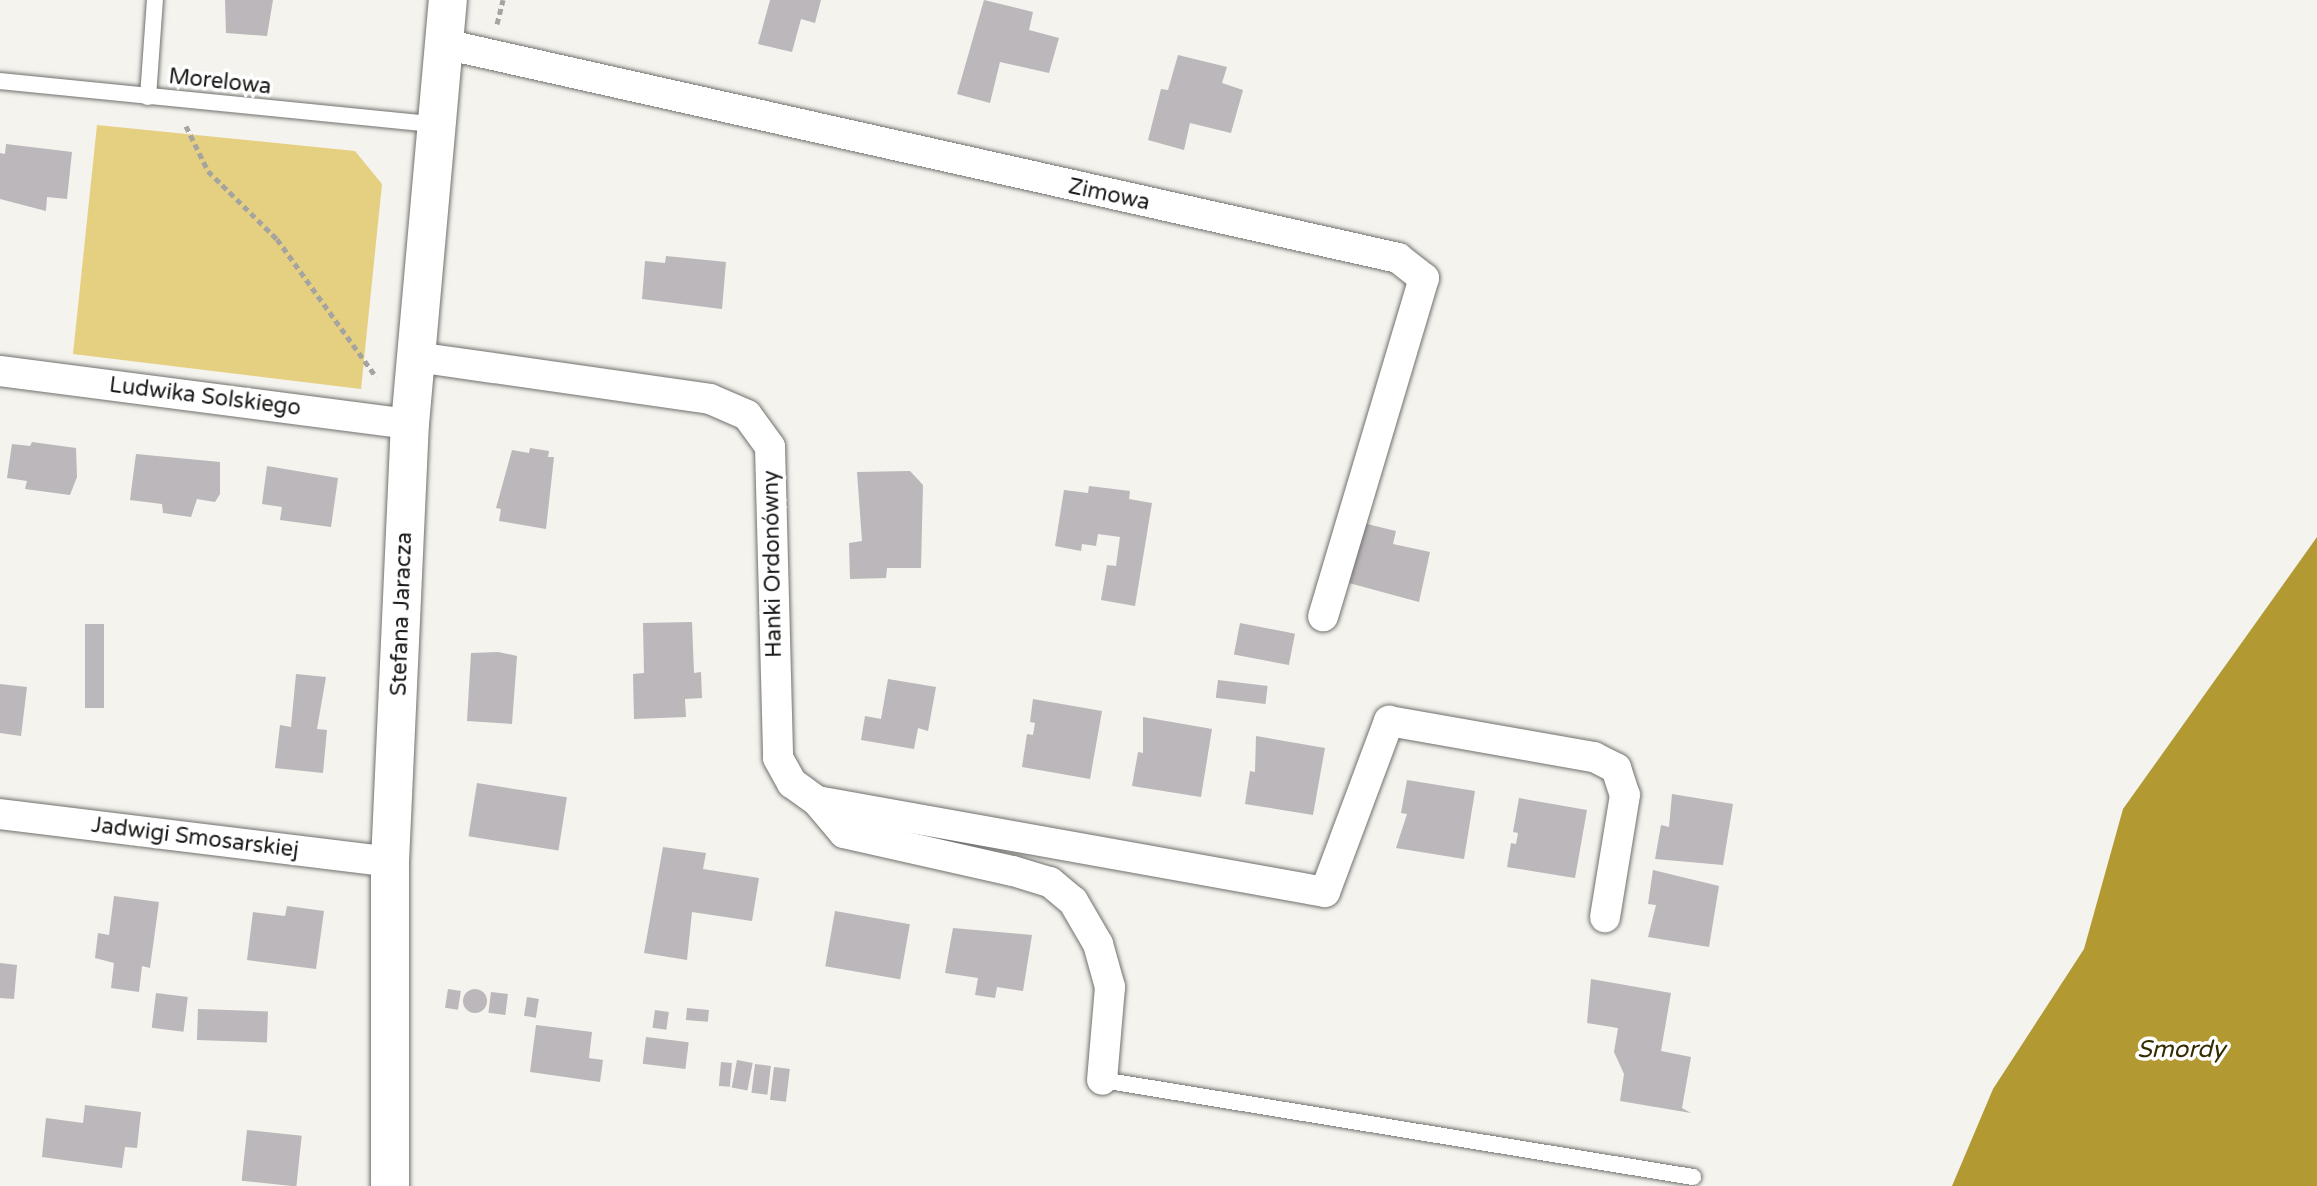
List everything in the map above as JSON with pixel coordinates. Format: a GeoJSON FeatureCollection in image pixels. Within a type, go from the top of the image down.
{"type":"FeatureCollection","features":[{"type":"Feature","properties":{"kind":"street","name":"Stefana Jaracza"},"geometry":{"type":"LineString","coordinates":[[390,1186],[390,862],[410,424],[448,0]]}},
{"type":"Feature","properties":{"kind":"street","name":"Zimowa"},"geometry":{"type":"LineString","coordinates":[[444,44],[1398,258],[1424,278],[1323,616]]}},
{"type":"Feature","properties":{"kind":"street","name":"Hanki Ordonówny"},"geometry":{"type":"LineString","coordinates":[[416,357],[710,399],[747,415],[770,447],[778,758],[792,783],[817,801],[844,833],[1013,871],[1050,882],[1073,901],[1098,944],[1110,987],[1102,1080]]}},
{"type":"Feature","properties":{"kind":"street","name":"Ludwika Solskiego"},"geometry":{"type":"LineString","coordinates":[[0,371],[410,424]]}},
{"type":"Feature","properties":{"kind":"street"},"geometry":{"type":"LineString","coordinates":[[817,801],[1325,892],[1389,721],[1594,757],[1616,768],[1625,795],[1605,917]]}},
{"type":"Feature","properties":{"kind":"street","name":"Jadwigi Smosarskiej"},"geometry":{"type":"LineString","coordinates":[[0,814],[390,862]]}},
{"type":"Feature","properties":{"kind":"lane"},"geometry":{"type":"LineString","coordinates":[[148,97],[155,0]]}},
{"type":"Feature","properties":{"kind":"lane","name":"Morelowa"},"geometry":{"type":"LineString","coordinates":[[0,81],[437,125]]}},
{"type":"Feature","properties":{"kind":"lane"},"geometry":{"type":"LineString","coordinates":[[1102,1080],[1693,1177]]}},
{"type":"Feature","properties":{"kind":"path"},"geometry":{"type":"LineString","coordinates":[[179,100],[191,144],[208,171],[277,239],[385,385]]}},
{"type":"Feature","properties":{"kind":"shaded area"},"geometry":{"type":"Polygon","coordinates":[[[97,125],[355,151],[382,184],[361,389],[73,354],[97,125]]]}},
{"type":"Feature","properties":{"kind":"water","name":"Smordy"},"geometry":{"type":"Polygon","coordinates":[[[2317,537],[2317,1186],[1952,1186],[1993,1089],[2084,949],[2123,809],[2317,537]]]}},
{"type":"Feature","properties":{"kind":"building"},"geometry":{"type":"Polygon","coordinates":[[[225,0],[273,0],[267,36],[226,33],[225,0]]]}},
{"type":"Feature","properties":{"kind":"building"},"geometry":{"type":"Polygon","coordinates":[[[770,0],[821,0],[815,23],[801,19],[792,52],[758,44],[770,0]]]}},
{"type":"Feature","properties":{"kind":"building"},"geometry":{"type":"Polygon","coordinates":[[[984,0],[1033,12],[1029,30],[1059,38],[1049,73],[1000,62],[990,103],[957,94],[984,0]]]}},
{"type":"Feature","properties":{"kind":"building"},"geometry":{"type":"Polygon","coordinates":[[[1178,55],[1227,67],[1222,83],[1243,90],[1231,133],[1190,123],[1184,150],[1148,140],[1161,89],[1168,90],[1178,55]]]}},
{"type":"Feature","properties":{"kind":"building"},"geometry":{"type":"Polygon","coordinates":[[[6,144],[72,152],[67,199],[47,197],[46,211],[0,199],[0,153],[5,154],[6,144]]]}},
{"type":"Feature","properties":{"kind":"building"},"geometry":{"type":"Polygon","coordinates":[[[666,256],[726,262],[722,309],[642,299],[645,261],[665,263],[666,256]]]}},
{"type":"Feature","properties":{"kind":"building"},"geometry":{"type":"Polygon","coordinates":[[[32,442],[76,448],[77,477],[70,495],[25,489],[27,481],[7,478],[12,444],[30,446],[32,442]]]}},
{"type":"Feature","properties":{"kind":"building"},"geometry":{"type":"Polygon","coordinates":[[[530,448],[549,451],[548,457],[554,457],[546,529],[499,521],[501,509],[496,508],[512,450],[529,453],[530,448]]]}},
{"type":"Feature","properties":{"kind":"building"},"geometry":{"type":"Polygon","coordinates":[[[136,454],[220,462],[220,494],[215,502],[197,499],[191,517],[163,513],[162,504],[130,500],[136,454]]]}},
{"type":"Feature","properties":{"kind":"building"},"geometry":{"type":"Polygon","coordinates":[[[267,466],[338,478],[331,527],[280,520],[282,507],[262,504],[267,466]]]}},
{"type":"Feature","properties":{"kind":"building"},"geometry":{"type":"Polygon","coordinates":[[[910,471],[923,485],[921,568],[887,568],[886,578],[850,579],[849,543],[862,541],[857,472],[910,471]]]}},
{"type":"Feature","properties":{"kind":"building"},"geometry":{"type":"Polygon","coordinates":[[[1089,486],[1130,491],[1129,499],[1152,503],[1135,606],[1101,600],[1107,565],[1116,566],[1120,537],[1098,534],[1096,546],[1082,544],[1081,551],[1055,546],[1064,490],[1088,493],[1089,486]]]}},
{"type":"Feature","properties":{"kind":"building"},"geometry":{"type":"Polygon","coordinates":[[[1363,523],[1396,531],[1393,544],[1430,552],[1419,602],[1349,583],[1363,523]]]}},
{"type":"Feature","properties":{"kind":"building"},"geometry":{"type":"Polygon","coordinates":[[[692,622],[694,673],[701,672],[702,698],[685,699],[686,717],[634,719],[633,674],[644,673],[643,623],[692,622]]]}},
{"type":"Feature","properties":{"kind":"building"},"geometry":{"type":"Polygon","coordinates":[[[1240,623],[1295,634],[1289,665],[1234,654],[1240,623]]]}},
{"type":"Feature","properties":{"kind":"building"},"geometry":{"type":"Polygon","coordinates":[[[85,624],[104,624],[104,708],[85,708],[85,624]]]}},
{"type":"Feature","properties":{"kind":"building"},"geometry":{"type":"Polygon","coordinates":[[[498,652],[517,656],[512,724],[467,721],[471,653],[498,652]]]}},
{"type":"Feature","properties":{"kind":"building"},"geometry":{"type":"Polygon","coordinates":[[[296,674],[326,677],[317,729],[327,730],[323,773],[275,768],[280,725],[291,727],[296,674]]]}},
{"type":"Feature","properties":{"kind":"building"},"geometry":{"type":"Polygon","coordinates":[[[888,679],[936,687],[928,731],[918,728],[914,749],[861,740],[865,716],[881,719],[888,679]]]}},
{"type":"Feature","properties":{"kind":"building"},"geometry":{"type":"Polygon","coordinates":[[[1218,680],[1268,686],[1265,704],[1216,698],[1218,680]]]}},
{"type":"Feature","properties":{"kind":"building"},"geometry":{"type":"Polygon","coordinates":[[[0,684],[27,687],[21,736],[0,733],[0,684]]]}},
{"type":"Feature","properties":{"kind":"building"},"geometry":{"type":"Polygon","coordinates":[[[1033,699],[1102,711],[1090,779],[1022,767],[1027,734],[1033,735],[1035,723],[1030,722],[1033,699]]]}},
{"type":"Feature","properties":{"kind":"building"},"geometry":{"type":"Polygon","coordinates":[[[1143,717],[1212,729],[1201,797],[1132,786],[1138,752],[1143,753],[1143,717]]]}},
{"type":"Feature","properties":{"kind":"building"},"geometry":{"type":"Polygon","coordinates":[[[1256,736],[1325,748],[1313,815],[1245,804],[1250,771],[1255,772],[1256,736]]]}},
{"type":"Feature","properties":{"kind":"building"},"geometry":{"type":"Polygon","coordinates":[[[1407,780],[1475,791],[1464,859],[1396,848],[1407,814],[1401,813],[1407,780]]]}},
{"type":"Feature","properties":{"kind":"building"},"geometry":{"type":"Polygon","coordinates":[[[477,783],[567,797],[558,851],[469,836],[477,783]]]}},
{"type":"Feature","properties":{"kind":"building"},"geometry":{"type":"Polygon","coordinates":[[[1672,794],[1733,804],[1723,865],[1655,859],[1661,825],[1669,827],[1672,794]]]}},
{"type":"Feature","properties":{"kind":"building"},"geometry":{"type":"Polygon","coordinates":[[[1519,798],[1587,810],[1575,878],[1507,867],[1511,843],[1516,844],[1518,833],[1513,832],[1519,798]]]}},
{"type":"Feature","properties":{"kind":"building"},"geometry":{"type":"Polygon","coordinates":[[[663,847],[706,853],[703,869],[759,878],[752,921],[692,912],[687,960],[644,953],[663,847]]]}},
{"type":"Feature","properties":{"kind":"building"},"geometry":{"type":"Polygon","coordinates":[[[1653,870],[1719,886],[1709,947],[1648,937],[1656,905],[1648,904],[1653,870]]]}},
{"type":"Feature","properties":{"kind":"building"},"geometry":{"type":"Polygon","coordinates":[[[114,896],[159,902],[150,968],[142,966],[139,992],[111,988],[114,963],[95,958],[98,933],[109,935],[114,896]]]}},
{"type":"Feature","properties":{"kind":"building"},"geometry":{"type":"Polygon","coordinates":[[[287,906],[324,911],[316,969],[247,960],[253,912],[285,916],[287,906]]]}},
{"type":"Feature","properties":{"kind":"building"},"geometry":{"type":"Polygon","coordinates":[[[835,911],[910,924],[900,979],[825,966],[835,911]]]}},
{"type":"Feature","properties":{"kind":"building"},"geometry":{"type":"Polygon","coordinates":[[[953,928],[1032,935],[1023,991],[997,987],[995,998],[975,995],[978,978],[945,973],[953,928]]]}},
{"type":"Feature","properties":{"kind":"building"},"geometry":{"type":"Polygon","coordinates":[[[0,963],[17,965],[14,999],[0,998],[0,963]]]}},
{"type":"Feature","properties":{"kind":"building"},"geometry":{"type":"Polygon","coordinates":[[[1591,979],[1671,993],[1661,1051],[1691,1057],[1682,1108],[1691,1113],[1620,1101],[1624,1074],[1614,1052],[1618,1028],[1587,1023],[1591,979]]]}},
{"type":"Feature","properties":{"kind":"building"},"geometry":{"type":"Polygon","coordinates":[[[448,989],[461,991],[458,1010],[445,1008],[448,989]]]}},
{"type":"Feature","properties":{"kind":"building"},"geometry":{"type":"Polygon","coordinates":[[[470,989],[480,989],[487,996],[487,1006],[480,1013],[470,1013],[463,1006],[463,996],[470,989]]]}},
{"type":"Feature","properties":{"kind":"building"},"geometry":{"type":"Polygon","coordinates":[[[491,992],[508,994],[505,1015],[488,1013],[491,992]]]}},
{"type":"Feature","properties":{"kind":"building"},"geometry":{"type":"Polygon","coordinates":[[[156,993],[188,997],[183,1032],[152,1028],[156,993]]]}},
{"type":"Feature","properties":{"kind":"building"},"geometry":{"type":"Polygon","coordinates":[[[527,997],[539,999],[536,1018],[524,1016],[527,997]]]}},
{"type":"Feature","properties":{"kind":"building"},"geometry":{"type":"Polygon","coordinates":[[[687,1008],[709,1010],[708,1022],[686,1020],[687,1008]]]}},
{"type":"Feature","properties":{"kind":"building"},"geometry":{"type":"Polygon","coordinates":[[[198,1009],[268,1011],[267,1042],[197,1040],[198,1009]]]}},
{"type":"Feature","properties":{"kind":"building"},"geometry":{"type":"Polygon","coordinates":[[[655,1010],[669,1012],[666,1030],[652,1028],[655,1010]]]}},
{"type":"Feature","properties":{"kind":"building"},"geometry":{"type":"Polygon","coordinates":[[[536,1025],[592,1032],[589,1058],[603,1060],[600,1082],[530,1072],[536,1025]]]}},
{"type":"Feature","properties":{"kind":"building"},"geometry":{"type":"Polygon","coordinates":[[[646,1037],[689,1042],[685,1069],[643,1064],[646,1037]]]}},
{"type":"Feature","properties":{"kind":"building"},"geometry":{"type":"Polygon","coordinates":[[[737,1060],[753,1063],[747,1091],[732,1087],[737,1060]]]}},
{"type":"Feature","properties":{"kind":"building"},"geometry":{"type":"Polygon","coordinates":[[[721,1062],[732,1063],[730,1087],[719,1086],[721,1062]]]}},
{"type":"Feature","properties":{"kind":"building"},"geometry":{"type":"Polygon","coordinates":[[[755,1064],[771,1066],[767,1095],[751,1093],[755,1064]]]}},
{"type":"Feature","properties":{"kind":"building"},"geometry":{"type":"Polygon","coordinates":[[[774,1067],[790,1069],[786,1102],[770,1100],[774,1067]]]}},
{"type":"Feature","properties":{"kind":"building"},"geometry":{"type":"Polygon","coordinates":[[[85,1105],[141,1112],[137,1148],[125,1147],[122,1168],[42,1157],[46,1118],[83,1123],[85,1105]]]}},
{"type":"Feature","properties":{"kind":"building"},"geometry":{"type":"Polygon","coordinates":[[[247,1130],[302,1136],[296,1186],[242,1181],[247,1130]]]}}]}
